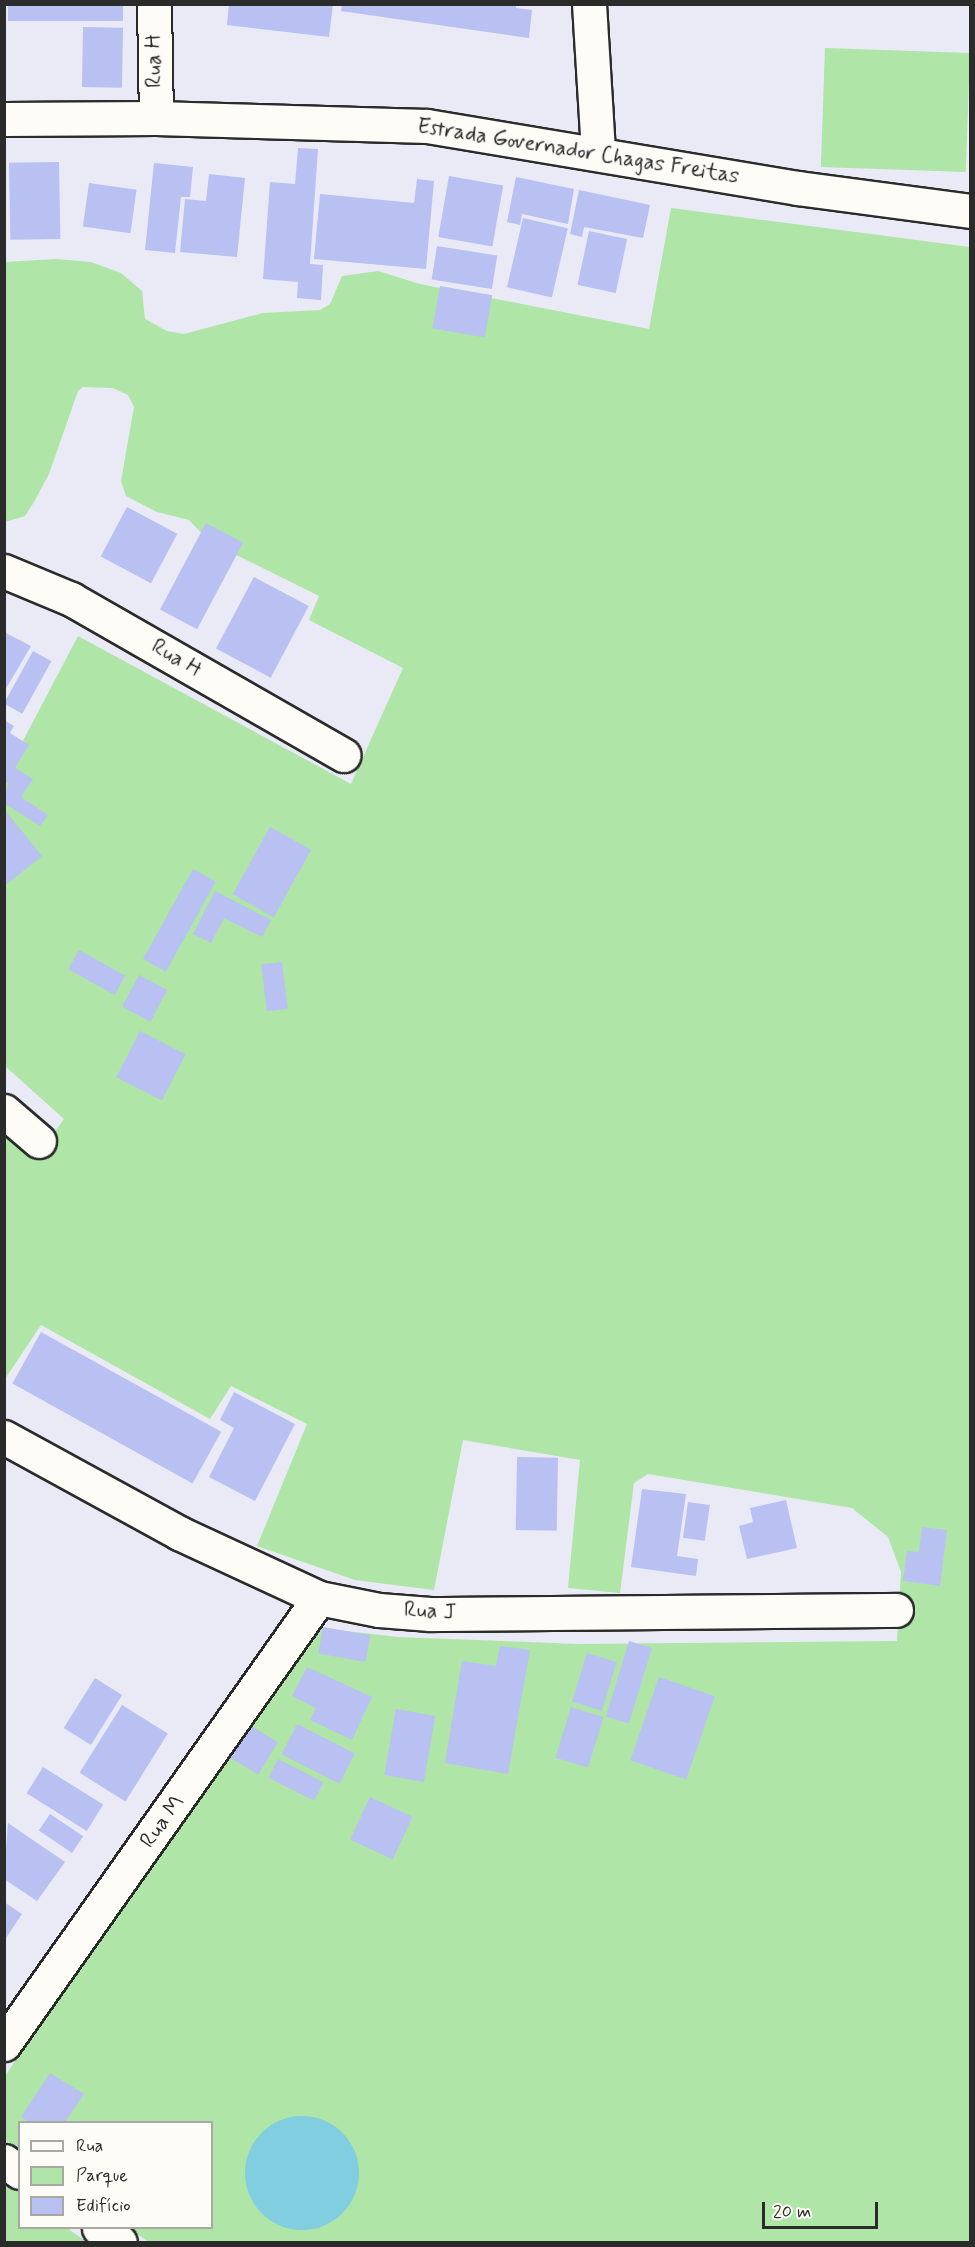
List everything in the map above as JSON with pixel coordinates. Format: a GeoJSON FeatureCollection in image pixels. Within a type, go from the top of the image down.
{"type":"FeatureCollection","features":[{"type":"Feature","properties":{"kind":"street","name":"Rua H"},"geometry":{"type":"LineString","coordinates":[[154,4],[156,118]]}},
{"type":"Feature","properties":{"kind":"street"},"geometry":{"type":"LineString","coordinates":[[589,4],[598,152]]}},
{"type":"Feature","properties":{"kind":"street","name":"Estrada Governador Chagas Freitas"},"geometry":{"type":"LineString","coordinates":[[4,120],[156,118],[427,126],[598,152],[798,188],[970,211]]}},
{"type":"Feature","properties":{"kind":"street","name":"Rua H"},"geometry":{"type":"LineString","coordinates":[[4,571],[71,599],[344,755]]}},
{"type":"Feature","properties":{"kind":"street"},"geometry":{"type":"LineString","coordinates":[[4,1111],[39,1141]]}},
{"type":"Feature","properties":{"kind":"street","name":"Rua J"},"geometry":{"type":"LineString","coordinates":[[4,1437],[179,1533],[319,1598],[379,1610],[430,1614],[896,1610]]}},
{"type":"Feature","properties":{"kind":"street","name":"Rua M"},"geometry":{"type":"LineString","coordinates":[[4,2044],[319,1598]]}},
{"type":"Feature","properties":{"kind":"street"},"geometry":{"type":"LineString","coordinates":[[4,2161],[18,2171]]}},
{"type":"Feature","properties":{"kind":"street"},"geometry":{"type":"LineString","coordinates":[[100,2229],[120,2242]]}},
{"type":"Feature","properties":{"kind":"green space"},"geometry":{"type":"Polygon","coordinates":[[[825,48],[970,53],[966,172],[821,167],[825,48]]]}},
{"type":"Feature","properties":{"kind":"green space"},"geometry":{"type":"Polygon","coordinates":[[[671,208],[970,247],[970,2242],[149,2242],[130,2229],[213,2229],[213,2121],[18,2121],[18,2149],[5,2140],[5,2076],[312,1627],[398,1637],[578,1644],[897,1641],[901,1572],[888,1537],[852,1508],[648,1474],[634,1483],[620,1593],[568,1588],[580,1460],[463,1440],[434,1590],[355,1580],[257,1546],[307,1424],[231,1386],[210,1419],[41,1325],[5,1379],[5,1126],[38,1155],[64,1119],[5,1066],[5,775],[78,636],[351,784],[403,668],[309,620],[319,596],[210,542],[189,520],[157,512],[126,496],[121,481],[134,407],[128,395],[113,388],[83,387],[78,391],[49,474],[34,502],[25,516],[5,522],[5,262],[56,259],[91,262],[121,273],[142,291],[145,319],[167,331],[184,334],[263,313],[320,310],[330,304],[342,276],[378,271],[420,284],[649,329],[671,208]]]}},
{"type":"Feature","properties":{"kind":"green space"},"geometry":{"type":"Polygon","coordinates":[[[4,2180],[18,2191],[18,2229],[68,2229],[87,2242],[5,2242],[4,2180]]]}},
{"type":"Feature","properties":{"kind":"water"},"geometry":{"type":"Polygon","coordinates":[[[302,2116],[324,2120],[342,2133],[355,2151],[359,2173],[355,2195],[342,2213],[324,2226],[302,2230],[280,2226],[262,2213],[249,2195],[245,2173],[249,2151],[262,2133],[280,2120],[302,2116]]]}},
{"type":"Feature","properties":{"kind":"building"},"geometry":{"type":"Polygon","coordinates":[[[8,4],[123,4],[123,21],[8,21],[8,4]]]}},
{"type":"Feature","properties":{"kind":"building"},"geometry":{"type":"Polygon","coordinates":[[[229,4],[333,4],[329,37],[227,25],[229,4]]]}},
{"type":"Feature","properties":{"kind":"building"},"geometry":{"type":"Polygon","coordinates":[[[342,4],[516,4],[516,8],[532,10],[529,38],[341,11],[342,4]]]}},
{"type":"Feature","properties":{"kind":"building"},"geometry":{"type":"Polygon","coordinates":[[[83,27],[123,28],[122,88],[82,87],[83,27]]]}},
{"type":"Feature","properties":{"kind":"building"},"geometry":{"type":"Polygon","coordinates":[[[298,148],[318,149],[310,264],[323,265],[321,300],[297,298],[298,282],[263,279],[270,182],[295,184],[298,148]]]}},
{"type":"Feature","properties":{"kind":"building"},"geometry":{"type":"Polygon","coordinates":[[[59,162],[60,239],[10,240],[9,163],[59,162]]]}},
{"type":"Feature","properties":{"kind":"building"},"geometry":{"type":"Polygon","coordinates":[[[154,163],[193,167],[190,197],[181,197],[175,253],[145,250],[154,163]]]}},
{"type":"Feature","properties":{"kind":"building"},"geometry":{"type":"Polygon","coordinates":[[[209,174],[245,178],[237,257],[180,252],[185,199],[206,201],[209,174]]]}},
{"type":"Feature","properties":{"kind":"building"},"geometry":{"type":"Polygon","coordinates":[[[449,176],[503,186],[492,247],[438,237],[449,176]]]}},
{"type":"Feature","properties":{"kind":"building"},"geometry":{"type":"Polygon","coordinates":[[[516,177],[574,189],[568,224],[522,214],[520,225],[507,222],[516,177]]]}},
{"type":"Feature","properties":{"kind":"building"},"geometry":{"type":"Polygon","coordinates":[[[417,179],[434,181],[426,269],[314,259],[320,194],[414,203],[417,179]]]}},
{"type":"Feature","properties":{"kind":"building"},"geometry":{"type":"Polygon","coordinates":[[[89,183],[137,190],[130,233],[83,227],[89,183]]]}},
{"type":"Feature","properties":{"kind":"building"},"geometry":{"type":"Polygon","coordinates":[[[579,190],[650,205],[643,238],[584,227],[582,237],[570,234],[579,190]]]}},
{"type":"Feature","properties":{"kind":"building"},"geometry":{"type":"Polygon","coordinates":[[[523,218],[568,228],[552,298],[507,287],[523,218]]]}},
{"type":"Feature","properties":{"kind":"building"},"geometry":{"type":"Polygon","coordinates":[[[589,231],[627,239],[616,293],[578,285],[589,231]]]}},
{"type":"Feature","properties":{"kind":"building"},"geometry":{"type":"Polygon","coordinates":[[[437,246],[497,256],[492,289],[432,280],[437,246]]]}},
{"type":"Feature","properties":{"kind":"building"},"geometry":{"type":"Polygon","coordinates":[[[440,286],[492,295],[485,338],[433,328],[440,286]]]}},
{"type":"Feature","properties":{"kind":"building"},"geometry":{"type":"Polygon","coordinates":[[[127,507],[177,534],[151,583],[101,556],[127,507]]]}},
{"type":"Feature","properties":{"kind":"building"},"geometry":{"type":"Polygon","coordinates":[[[206,523],[243,543],[197,629],[160,610],[206,523]]]}},
{"type":"Feature","properties":{"kind":"building"},"geometry":{"type":"Polygon","coordinates":[[[254,577],[309,606],[271,678],[216,649],[254,577]]]}},
{"type":"Feature","properties":{"kind":"building"},"geometry":{"type":"Polygon","coordinates":[[[4,632],[31,646],[4,692],[4,632]]]}},
{"type":"Feature","properties":{"kind":"building"},"geometry":{"type":"Polygon","coordinates":[[[33,651],[51,661],[22,714],[4,703],[33,651]]]}},
{"type":"Feature","properties":{"kind":"building"},"geometry":{"type":"Polygon","coordinates":[[[4,720],[14,726],[10,733],[29,745],[15,768],[33,779],[21,797],[48,815],[40,826],[4,803],[8,783],[4,781],[4,720]]]}},
{"type":"Feature","properties":{"kind":"building"},"geometry":{"type":"Polygon","coordinates":[[[4,809],[42,856],[7,884],[4,882],[4,809]]]}},
{"type":"Feature","properties":{"kind":"building"},"geometry":{"type":"Polygon","coordinates":[[[270,827],[311,850],[274,917],[233,894],[270,827]]]}},
{"type":"Feature","properties":{"kind":"building"},"geometry":{"type":"Polygon","coordinates":[[[193,869],[216,882],[166,972],[143,959],[193,869]]]}},
{"type":"Feature","properties":{"kind":"building"},"geometry":{"type":"Polygon","coordinates":[[[215,891],[271,920],[262,937],[224,918],[211,943],[193,934],[215,891]]]}},
{"type":"Feature","properties":{"kind":"building"},"geometry":{"type":"Polygon","coordinates":[[[79,950],[125,976],[115,995],[68,969],[79,950]]]}},
{"type":"Feature","properties":{"kind":"building"},"geometry":{"type":"Polygon","coordinates":[[[282,962],[288,1009],[267,1011],[261,965],[282,962]]]}},
{"type":"Feature","properties":{"kind":"building"},"geometry":{"type":"Polygon","coordinates":[[[139,975],[167,990],[150,1022],[122,1007],[139,975]]]}},
{"type":"Feature","properties":{"kind":"building"},"geometry":{"type":"Polygon","coordinates":[[[140,1031],[185,1054],[162,1100],[116,1077],[140,1031]]]}},
{"type":"Feature","properties":{"kind":"building"},"geometry":{"type":"Polygon","coordinates":[[[41,1332],[221,1432],[193,1483],[12,1384],[41,1332]]]}},
{"type":"Feature","properties":{"kind":"building"},"geometry":{"type":"Polygon","coordinates":[[[234,1392],[295,1424],[255,1501],[209,1477],[234,1428],[220,1420],[234,1392]]]}},
{"type":"Feature","properties":{"kind":"building"},"geometry":{"type":"Polygon","coordinates":[[[517,1457],[558,1458],[557,1531],[516,1530],[517,1457]]]}},
{"type":"Feature","properties":{"kind":"building"},"geometry":{"type":"Polygon","coordinates":[[[642,1489],[686,1494],[677,1556],[698,1559],[696,1576],[631,1567],[642,1489]]]}},
{"type":"Feature","properties":{"kind":"building"},"geometry":{"type":"Polygon","coordinates":[[[786,1500],[797,1548],[747,1559],[739,1526],[753,1522],[750,1508],[786,1500]]]}},
{"type":"Feature","properties":{"kind":"building"},"geometry":{"type":"Polygon","coordinates":[[[688,1502],[710,1505],[705,1541],[683,1538],[688,1502]]]}},
{"type":"Feature","properties":{"kind":"building"},"geometry":{"type":"Polygon","coordinates":[[[922,1527],[947,1530],[940,1586],[903,1581],[907,1551],[919,1552],[922,1527]]]}},
{"type":"Feature","properties":{"kind":"building"},"geometry":{"type":"Polygon","coordinates":[[[323,1627],[370,1635],[366,1662],[318,1654],[323,1627]]]}},
{"type":"Feature","properties":{"kind":"building"},"geometry":{"type":"Polygon","coordinates":[[[629,1641],[652,1648],[629,1724],[606,1717],[629,1641]]]}},
{"type":"Feature","properties":{"kind":"building"},"geometry":{"type":"Polygon","coordinates":[[[500,1646],[530,1650],[508,1774],[445,1763],[462,1661],[496,1666],[500,1646]]]}},
{"type":"Feature","properties":{"kind":"building"},"geometry":{"type":"Polygon","coordinates":[[[587,1653],[617,1662],[602,1711],[572,1702],[587,1653]]]}},
{"type":"Feature","properties":{"kind":"building"},"geometry":{"type":"Polygon","coordinates":[[[307,1667],[372,1697],[352,1740],[310,1720],[316,1708],[292,1696],[307,1667]]]}},
{"type":"Feature","properties":{"kind":"building"},"geometry":{"type":"Polygon","coordinates":[[[659,1677],[715,1696],[686,1779],[630,1760],[659,1677]]]}},
{"type":"Feature","properties":{"kind":"building"},"geometry":{"type":"Polygon","coordinates":[[[95,1678],[122,1695],[91,1745],[64,1728],[95,1678]]]}},
{"type":"Feature","properties":{"kind":"building"},"geometry":{"type":"Polygon","coordinates":[[[122,1705],[168,1734],[125,1801],[80,1773],[122,1705]]]}},
{"type":"Feature","properties":{"kind":"building"},"geometry":{"type":"Polygon","coordinates":[[[571,1707],[604,1717],[588,1768],[556,1758],[571,1707]]]}},
{"type":"Feature","properties":{"kind":"building"},"geometry":{"type":"Polygon","coordinates":[[[396,1709],[435,1716],[424,1782],[384,1775],[396,1709]]]}},
{"type":"Feature","properties":{"kind":"building"},"geometry":{"type":"Polygon","coordinates":[[[241,1720],[278,1742],[258,1775],[221,1753],[241,1720]]]}},
{"type":"Feature","properties":{"kind":"building"},"geometry":{"type":"Polygon","coordinates":[[[297,1724],[355,1754],[339,1784],[282,1754],[297,1724]]]}},
{"type":"Feature","properties":{"kind":"building"},"geometry":{"type":"Polygon","coordinates":[[[278,1759],[323,1782],[314,1801],[268,1778],[278,1759]]]}},
{"type":"Feature","properties":{"kind":"building"},"geometry":{"type":"Polygon","coordinates":[[[43,1767],[103,1805],[87,1831],[27,1793],[43,1767]]]}},
{"type":"Feature","properties":{"kind":"building"},"geometry":{"type":"Polygon","coordinates":[[[370,1797],[413,1817],[393,1859],[350,1840],[370,1797]]]}},
{"type":"Feature","properties":{"kind":"building"},"geometry":{"type":"Polygon","coordinates":[[[50,1814],[83,1836],[72,1853],[39,1831],[50,1814]]]}},
{"type":"Feature","properties":{"kind":"building"},"geometry":{"type":"Polygon","coordinates":[[[8,1823],[65,1862],[37,1901],[4,1879],[8,1823]]]}},
{"type":"Feature","properties":{"kind":"building"},"geometry":{"type":"Polygon","coordinates":[[[4,1902],[22,1914],[4,1941],[4,1902]]]}},
{"type":"Feature","properties":{"kind":"building"},"geometry":{"type":"Polygon","coordinates":[[[50,2073],[84,2094],[66,2121],[27,2121],[21,2117],[50,2073]]]}}]}
